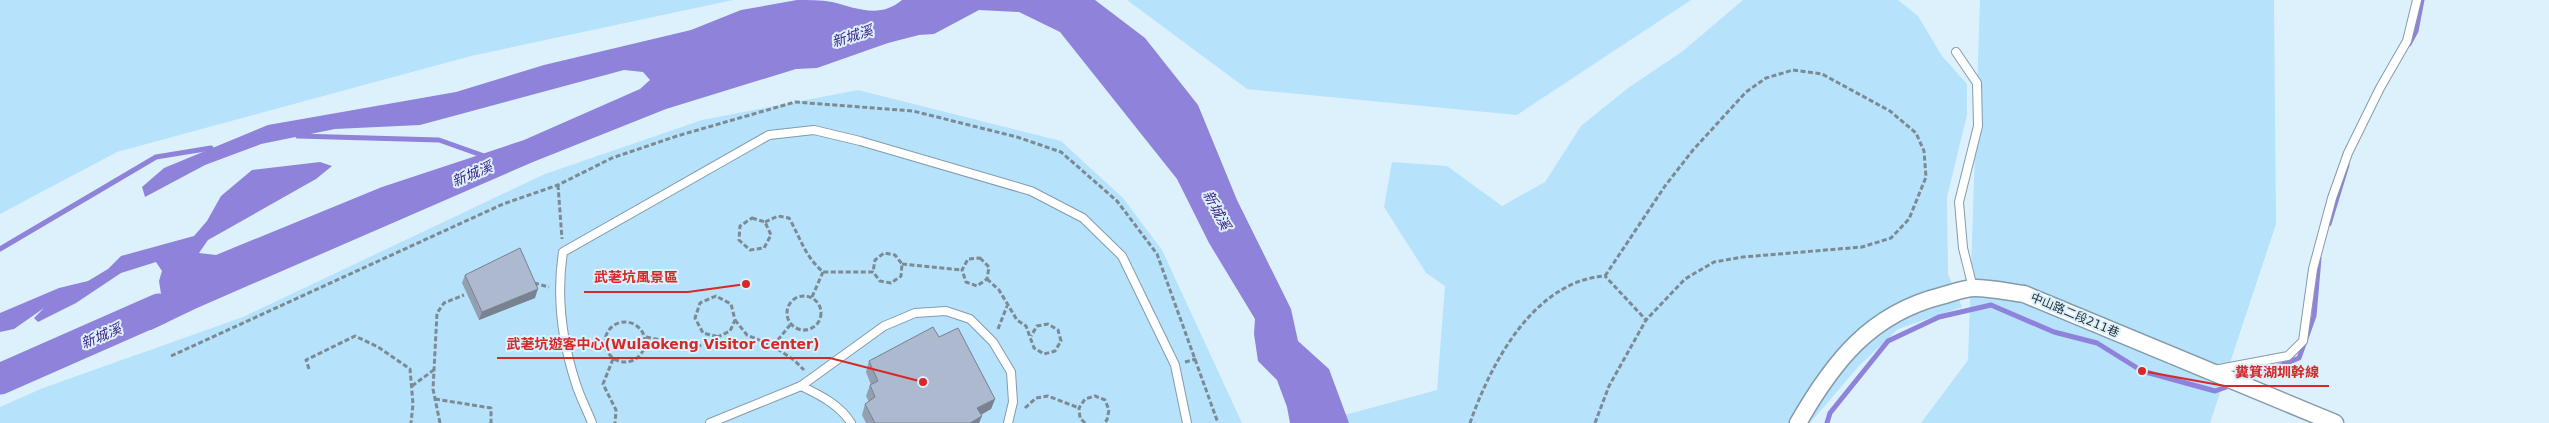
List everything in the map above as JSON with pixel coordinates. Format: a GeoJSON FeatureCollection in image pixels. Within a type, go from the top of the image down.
{"type":"FeatureCollection","features":[{"type":"Feature","properties":{"kind":"street","name":"中山路二段211巷"},"geometry":{"type":"LineString","coordinates":[[1798,423],[1822,382],[1857,340],[1888,317],[1924,300],[1973,288],[2024,294],[2335,423]]}},
{"type":"Feature","properties":{"kind":"lane"},"geometry":{"type":"LineString","coordinates":[[2214,373],[2288,356],[2303,342],[2313,269],[2332,198],[2348,154],[2380,88],[2407,41],[2417,0]]}},
{"type":"Feature","properties":{"kind":"lane"},"geometry":{"type":"LineString","coordinates":[[1956,52],[1977,83],[1978,126],[1959,202],[1963,248],[1973,288]]}},
{"type":"Feature","properties":{"kind":"lane"},"geometry":{"type":"LineString","coordinates":[[592,423],[576,386],[566,347],[559,289],[563,252],[769,135],[814,130],[860,141],[1031,191],[1083,218],[1122,256],[1175,365],[1187,423]]}},
{"type":"Feature","properties":{"kind":"lane"},"geometry":{"type":"LineString","coordinates":[[710,423],[801,386],[884,326],[915,313],[946,311],[970,319],[993,342],[1011,372],[1012,402],[1008,423]]}},
{"type":"Feature","properties":{"kind":"lane"},"geometry":{"type":"LineString","coordinates":[[801,386],[823,396],[847,417],[851,423]]}},
{"type":"Feature","properties":{"kind":"path"},"geometry":{"type":"LineString","coordinates":[[1595,423],[1609,386],[1646,320],[1685,279],[1714,262],[1743,257],[1862,247],[1891,238],[1910,219],[1926,178],[1924,151],[1916,133],[1890,111],[1822,74],[1793,70],[1766,78],[1746,92],[1693,150],[1665,186],[1605,276]]}},
{"type":"Feature","properties":{"kind":"path"},"geometry":{"type":"LineString","coordinates":[[171,356],[503,204],[558,185],[563,252]]}},
{"type":"Feature","properties":{"kind":"path"},"geometry":{"type":"LineString","coordinates":[[765,222],[771,235],[764,248],[750,250],[739,240],[740,226],[752,218],[765,222],[778,216],[789,218],[802,247],[811,261],[823,272],[873,272]]}},
{"type":"Feature","properties":{"kind":"path"},"geometry":{"type":"LineString","coordinates":[[884,253],[895,255],[902,264],[901,276],[891,283],[880,281],[873,272],[875,260],[884,253]]}},
{"type":"Feature","properties":{"kind":"path"},"geometry":{"type":"LineString","coordinates":[[980,258],[989,267],[987,279],[977,286],[966,282],[962,270],[968,260],[980,258]]}},
{"type":"Feature","properties":{"kind":"path"},"geometry":{"type":"LineString","coordinates":[[902,264],[962,270]]}},
{"type":"Feature","properties":{"kind":"path"},"geometry":{"type":"LineString","coordinates":[[812,297],[823,272]]}},
{"type":"Feature","properties":{"kind":"path"},"geometry":{"type":"LineString","coordinates":[[1605,276],[1646,320]]}},
{"type":"Feature","properties":{"kind":"path"},"geometry":{"type":"LineString","coordinates":[[1470,423],[1478,400],[1496,365],[1520,328],[1539,307],[1561,288],[1587,277],[1605,276]]}},
{"type":"Feature","properties":{"kind":"path"},"geometry":{"type":"LineString","coordinates":[[987,279],[999,290],[1017,320],[1026,326],[1034,348],[1044,354],[1055,351],[1061,341],[1058,330],[1048,324],[1037,326],[1031,336]]}},
{"type":"Feature","properties":{"kind":"path"},"geometry":{"type":"LineString","coordinates":[[529,280],[541,286],[559,289]]}},
{"type":"Feature","properties":{"kind":"path"},"geometry":{"type":"LineString","coordinates":[[440,423],[435,399],[434,369],[437,313],[444,304],[464,295]]}},
{"type":"Feature","properties":{"kind":"path"},"geometry":{"type":"LineString","coordinates":[[719,337],[703,333],[695,318],[700,303],[716,296],[731,304],[735,320],[747,335],[773,346],[794,360],[812,378]]}},
{"type":"Feature","properties":{"kind":"path"},"geometry":{"type":"LineString","coordinates":[[796,296],[812,297],[820,306],[820,319],[813,328],[800,331],[790,325],[786,309],[796,296]]}},
{"type":"Feature","properties":{"kind":"path"},"geometry":{"type":"LineString","coordinates":[[993,342],[1007,306]]}},
{"type":"Feature","properties":{"kind":"path"},"geometry":{"type":"LineString","coordinates":[[646,337],[643,354],[629,362],[613,359],[605,346],[608,330],[622,321],[637,324],[646,337],[670,342],[683,348],[697,347],[719,337],[730,331],[735,320]]}},
{"type":"Feature","properties":{"kind":"path"},"geometry":{"type":"LineString","coordinates":[[773,346],[790,325]]}},
{"type":"Feature","properties":{"kind":"path"},"geometry":{"type":"LineString","coordinates":[[309,369],[306,360],[355,336],[378,347],[410,369],[412,386],[411,423]]}},
{"type":"Feature","properties":{"kind":"path"},"geometry":{"type":"LineString","coordinates":[[1196,358],[1218,423]]}},
{"type":"Feature","properties":{"kind":"path"},"geometry":{"type":"LineString","coordinates":[[613,359],[603,384],[616,410],[615,423]]}},
{"type":"Feature","properties":{"kind":"path"},"geometry":{"type":"LineString","coordinates":[[412,386],[434,369]]}},
{"type":"Feature","properties":{"kind":"path"},"geometry":{"type":"LineString","coordinates":[[1012,402],[1025,408],[1036,398],[1048,396],[1079,408]]}},
{"type":"Feature","properties":{"kind":"path"},"geometry":{"type":"LineString","coordinates":[[1085,423],[1080,418],[1079,408],[1085,399],[1095,396],[1105,400],[1109,410],[1107,420],[1103,423]]}},
{"type":"Feature","properties":{"kind":"path"},"geometry":{"type":"LineString","coordinates":[[435,399],[490,408],[491,423]]}},
{"type":"Feature","properties":{"kind":"shaded area"},"geometry":{"type":"Polygon","coordinates":[[[0,0],[733,0],[471,56],[117,152],[0,214],[0,0]]]}},
{"type":"Feature","properties":{"kind":"shaded area"},"geometry":{"type":"Polygon","coordinates":[[[1127,0],[1691,0],[1517,115],[1247,89],[1127,0]]]}},
{"type":"Feature","properties":{"kind":"shaded area"},"geometry":{"type":"Polygon","coordinates":[[[1743,0],[1898,0],[1918,16],[1942,56],[1967,84],[1967,115],[1947,197],[1948,274],[1962,307],[1898,329],[1858,367],[1810,423],[1315,423],[1437,390],[1445,286],[1426,273],[1384,207],[1392,162],[1447,166],[1502,206],[1545,182],[1581,126],[1628,88],[1683,51],[1743,0]]]}},
{"type":"Feature","properties":{"kind":"shaded area"},"geometry":{"type":"Polygon","coordinates":[[[1980,0],[2274,0],[2276,224],[2210,423],[1921,423],[1968,360],[1980,0]]]}},
{"type":"Feature","properties":{"kind":"shaded area"},"geometry":{"type":"Polygon","coordinates":[[[858,90],[1061,141],[1123,198],[1162,250],[1242,423],[0,423],[0,407],[43,388],[243,317],[545,174],[702,120],[858,90]]]}},
{"type":"Feature","properties":{"kind":"water"},"geometry":{"type":"Polygon","coordinates":[[[797,0],[828,1],[859,9],[877,11],[894,6],[902,0],[1095,0],[1145,38],[1198,105],[1237,200],[1291,309],[1298,341],[1329,369],[1349,423],[1290,423],[1287,407],[1277,380],[1258,361],[1254,334],[1255,319],[1209,243],[1177,179],[1060,32],[1019,12],[979,10],[934,34],[919,35],[888,43],[817,68],[796,69],[666,109],[533,162],[197,308],[151,330],[124,331],[117,321],[140,304],[161,294],[159,281],[162,271],[156,262],[121,273],[76,303],[38,322],[34,318],[44,308],[14,329],[0,332],[0,313],[59,288],[88,281],[108,269],[121,256],[194,236],[207,221],[221,196],[252,170],[320,162],[332,166],[316,179],[208,240],[199,253],[216,255],[382,187],[524,140],[640,89],[650,80],[643,72],[624,70],[420,125],[335,129],[261,144],[205,165],[145,197],[142,187],[164,168],[268,125],[456,92],[544,65],[691,30],[741,10],[797,0]]]}},
{"type":"Feature","properties":{"kind":"building"},"geometry":{"type":"Polygon","coordinates":[[[520,248],[538,289],[482,312],[465,275],[520,248]]]}},
{"type":"Feature","properties":{"kind":"building"},"geometry":{"type":"Polygon","coordinates":[[[933,327],[939,337],[958,328],[995,399],[977,408],[982,416],[970,423],[875,423],[865,404],[875,397],[870,385],[878,381],[869,361],[933,327]]]}},
{"type":"Feature","properties":{"kind":"waterway"},"geometry":{"type":"LineString","coordinates":[[2409,44],[2416,31],[2422,0]]}},
{"type":"Feature","properties":{"kind":"waterway"},"geometry":{"type":"LineString","coordinates":[[298,136],[439,140],[487,157]]}},
{"type":"Feature","properties":{"kind":"waterway"},"geometry":{"type":"LineString","coordinates":[[0,249],[156,157],[211,148]]}},
{"type":"Feature","properties":{"kind":"waterway"},"geometry":{"type":"LineString","coordinates":[[2329,224],[2347,165]]}},
{"type":"Feature","properties":{"kind":"waterway"},"geometry":{"type":"LineString","coordinates":[[2244,380],[2299,358],[2314,316],[2319,258]]}},
{"type":"Feature","properties":{"kind":"waterway"},"geometry":{"type":"LineString","coordinates":[[1827,423],[1830,413],[1888,341],[1939,317],[1991,305],[2054,332],[2097,343],[2142,371],[2215,391],[2232,385]]}},
{"type":"Feature","properties":{"kind":"waterway","name":"新城溪"},"geometry":{"type":"LineString","coordinates":[[0,379],[159,309]]}},
{"type":"Feature","properties":{"kind":"place","name":"武荖坑風景區"},"geometry":{"type":"Point","coordinates":[746,284]}},
{"type":"Feature","properties":{"kind":"place","name":"糞箕湖圳幹線"},"geometry":{"type":"Point","coordinates":[2142,371]}},
{"type":"Feature","properties":{"kind":"place","name":"武荖坑遊客中心(Wulaokeng Visitor Center)"},"geometry":{"type":"Point","coordinates":[923,382]}}]}
